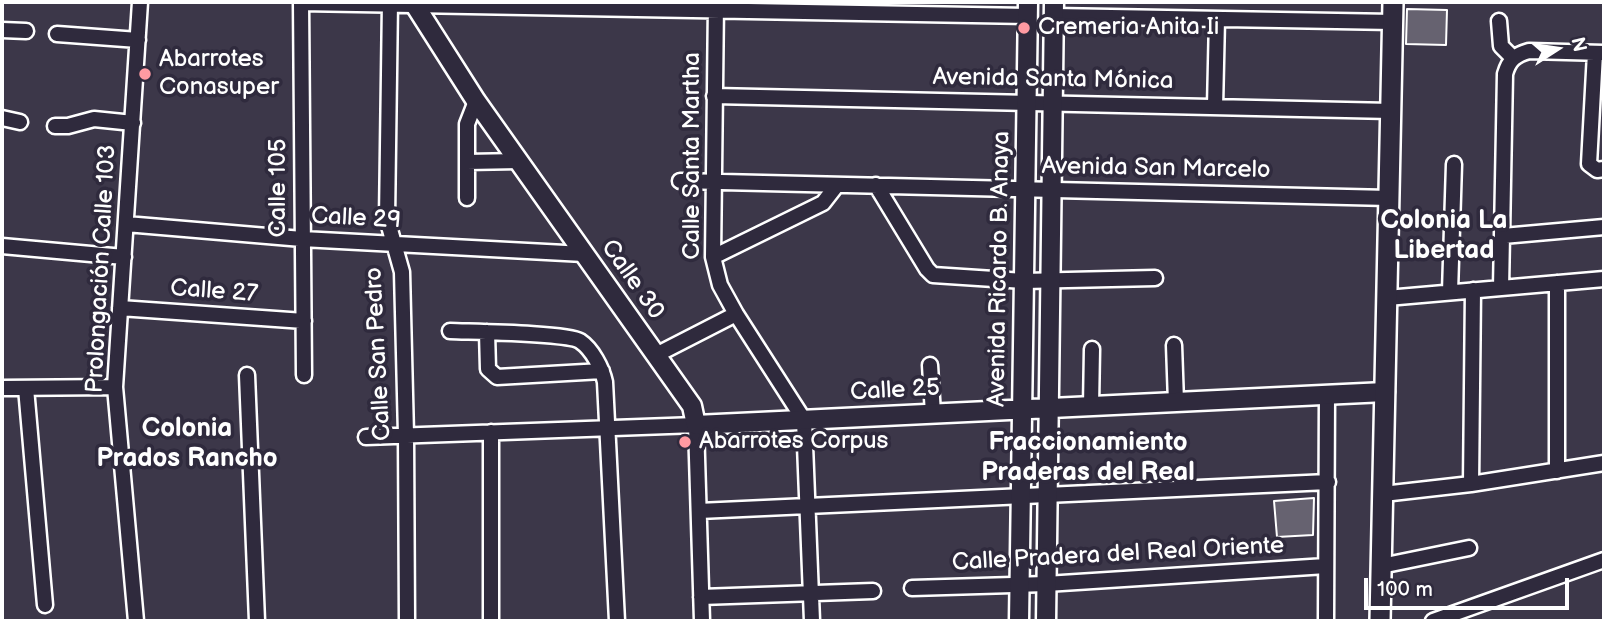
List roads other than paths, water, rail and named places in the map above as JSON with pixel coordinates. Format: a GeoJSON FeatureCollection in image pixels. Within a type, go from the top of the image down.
{"type":"FeatureCollection","features":[{"type":"Feature","properties":{"kind":"main road"},"geometry":{"type":"LineString","coordinates":[[1380,621],[1393,2]]}},
{"type":"Feature","properties":{"kind":"street","name":"Prolongación Calle 103"},"geometry":{"type":"LineString","coordinates":[[136,621],[115,387],[140,2]]}},
{"type":"Feature","properties":{"kind":"street"},"geometry":{"type":"LineString","coordinates":[[301,3],[1028,9]]}},
{"type":"Feature","properties":{"kind":"street","name":"Calle 105"},"geometry":{"type":"LineString","coordinates":[[301,3],[304,375]]}},
{"type":"Feature","properties":{"kind":"street","name":"Calle San Pedro"},"geometry":{"type":"LineString","coordinates":[[390,3],[387,219],[402,272],[407,621]]}},
{"type":"Feature","properties":{"kind":"street","name":"Calle 30"},"geometry":{"type":"LineString","coordinates":[[414,4],[476,101],[692,405],[696,425],[702,621]]}},
{"type":"Feature","properties":{"kind":"street","name":"Calle Santa Martha"},"geometry":{"type":"LineString","coordinates":[[716,6],[713,257],[720,285],[736,314],[804,420]]}},
{"type":"Feature","properties":{"kind":"street","name":"Avenida Ricardo B. Anaya"},"geometry":{"type":"LineString","coordinates":[[1019,621],[1028,9]]}},
{"type":"Feature","properties":{"kind":"street"},"geometry":{"type":"LineString","coordinates":[[1054,9],[1217,19],[1392,22]]}},
{"type":"Feature","properties":{"kind":"street","name":"Avenida Ricardo B. Anaya"},"geometry":{"type":"LineString","coordinates":[[1046,621],[1054,9]]}},
{"type":"Feature","properties":{"kind":"street"},"geometry":{"type":"LineString","coordinates":[[1215,107],[1217,19]]}},
{"type":"Feature","properties":{"kind":"street"},"geometry":{"type":"LineString","coordinates":[[1499,21],[1501,46],[1513,58]]}},
{"type":"Feature","properties":{"kind":"street"},"geometry":{"type":"LineString","coordinates":[[2,30],[26,32]]}},
{"type":"Feature","properties":{"kind":"street"},"geometry":{"type":"LineString","coordinates":[[57,34],[138,40]]}},
{"type":"Feature","properties":{"kind":"street"},"geometry":{"type":"LineString","coordinates":[[1501,288],[1505,74],[1513,58],[1529,51],[1600,53],[1599,107],[1589,164],[1597,170],[1604,169]]}},
{"type":"Feature","properties":{"kind":"street","name":"Avenida Santa Mónica"},"geometry":{"type":"LineString","coordinates":[[714,96],[1391,111]]}},
{"type":"Feature","properties":{"kind":"street"},"geometry":{"type":"LineString","coordinates":[[467,198],[467,124],[476,101]]}},
{"type":"Feature","properties":{"kind":"street"},"geometry":{"type":"LineString","coordinates":[[2,118],[20,122]]}},
{"type":"Feature","properties":{"kind":"street"},"geometry":{"type":"LineString","coordinates":[[55,126],[68,126],[94,119],[133,123]]}},
{"type":"Feature","properties":{"kind":"street"},"geometry":{"type":"LineString","coordinates":[[467,162],[519,161]]}},
{"type":"Feature","properties":{"kind":"street"},"geometry":{"type":"LineString","coordinates":[[1450,292],[1454,164]]}},
{"type":"Feature","properties":{"kind":"street","name":"Avenida San Marcelo"},"geometry":{"type":"LineString","coordinates":[[680,181],[1389,198]]}},
{"type":"Feature","properties":{"kind":"street"},"geometry":{"type":"LineString","coordinates":[[713,257],[823,203],[837,185]]}},
{"type":"Feature","properties":{"kind":"street"},"geometry":{"type":"LineString","coordinates":[[876,186],[927,270],[933,275],[1024,281],[1155,278]]}},
{"type":"Feature","properties":{"kind":"street","name":"Calle 29"},"geometry":{"type":"LineString","coordinates":[[126,224],[302,239],[584,254]]}},
{"type":"Feature","properties":{"kind":"street"},"geometry":{"type":"LineString","coordinates":[[1503,236],[1604,227]]}},
{"type":"Feature","properties":{"kind":"street"},"geometry":{"type":"LineString","coordinates":[[2,246],[124,257]]}},
{"type":"Feature","properties":{"kind":"street"},"geometry":{"type":"LineString","coordinates":[[1387,298],[1604,279]]}},
{"type":"Feature","properties":{"kind":"street"},"geometry":{"type":"LineString","coordinates":[[1557,283],[1557,471]]}},
{"type":"Feature","properties":{"kind":"street"},"geometry":{"type":"LineString","coordinates":[[1471,484],[1473,290]]}},
{"type":"Feature","properties":{"kind":"street","name":"Calle 27"},"geometry":{"type":"LineString","coordinates":[[120,308],[304,321]]}},
{"type":"Feature","properties":{"kind":"street"},"geometry":{"type":"LineString","coordinates":[[656,355],[736,314]]}},
{"type":"Feature","properties":{"kind":"street"},"geometry":{"type":"LineString","coordinates":[[450,331],[574,339],[588,349],[602,371],[605,382],[617,621]]}},
{"type":"Feature","properties":{"kind":"street"},"geometry":{"type":"LineString","coordinates":[[487,332],[488,369],[497,377],[602,371]]}},
{"type":"Feature","properties":{"kind":"street"},"geometry":{"type":"LineString","coordinates":[[1174,345],[1176,402]]}},
{"type":"Feature","properties":{"kind":"street"},"geometry":{"type":"LineString","coordinates":[[1091,349],[1091,406]]}},
{"type":"Feature","properties":{"kind":"street"},"geometry":{"type":"LineString","coordinates":[[930,365],[933,414]]}},
{"type":"Feature","properties":{"kind":"street"},"geometry":{"type":"LineString","coordinates":[[247,375],[257,621]]}},
{"type":"Feature","properties":{"kind":"street"},"geometry":{"type":"LineString","coordinates":[[2,388],[115,387]]}},
{"type":"Feature","properties":{"kind":"street"},"geometry":{"type":"LineString","coordinates":[[26,388],[45,605]]}},
{"type":"Feature","properties":{"kind":"street","name":"Calle 25"},"geometry":{"type":"LineString","coordinates":[[366,437],[696,425],[1385,393]]}},
{"type":"Feature","properties":{"kind":"street"},"geometry":{"type":"LineString","coordinates":[[1326,621],[1327,395]]}},
{"type":"Feature","properties":{"kind":"street"},"geometry":{"type":"LineString","coordinates":[[804,420],[812,621]]}},
{"type":"Feature","properties":{"kind":"street"},"geometry":{"type":"LineString","coordinates":[[491,432],[491,621]]}},
{"type":"Feature","properties":{"kind":"street"},"geometry":{"type":"LineString","coordinates":[[1383,494],[1471,484],[1604,463]]}},
{"type":"Feature","properties":{"kind":"street"},"geometry":{"type":"LineString","coordinates":[[699,511],[1328,482]]}},
{"type":"Feature","properties":{"kind":"street"},"geometry":{"type":"LineString","coordinates":[[1381,566],[1469,548]]}},
{"type":"Feature","properties":{"kind":"street"},"geometry":{"type":"LineString","coordinates":[[1433,621],[1603,563]]}},
{"type":"Feature","properties":{"kind":"street","name":"Calle Pradera del Real Oriente"},"geometry":{"type":"LineString","coordinates":[[912,588],[1046,584],[1326,566]]}},
{"type":"Feature","properties":{"kind":"street"},"geometry":{"type":"LineString","coordinates":[[701,597],[873,591]]}},
{"type":"Feature","properties":{"kind":"place","name":"Cremeria Anita Ii"},"geometry":{"type":"Point","coordinates":[1024,28]}},
{"type":"Feature","properties":{"kind":"place","name":"Abarrotes Conasuper"},"geometry":{"type":"Point","coordinates":[145,74]}},
{"type":"Feature","properties":{"kind":"place","name":"Abarrotes Corpus"},"geometry":{"type":"Point","coordinates":[685,442]}},
{"type":"Feature","properties":{"kind":"district","name":"Colonia La Libertad"},"geometry":{"type":"Point","coordinates":[1444,236]}},
{"type":"Feature","properties":{"kind":"district","name":"Colonia Prados Rancho"},"geometry":{"type":"Point","coordinates":[187,444]}},
{"type":"Feature","properties":{"kind":"district","name":"Fraccionamiento Praderas del Real"},"geometry":{"type":"Point","coordinates":[1088,458]}}]}
